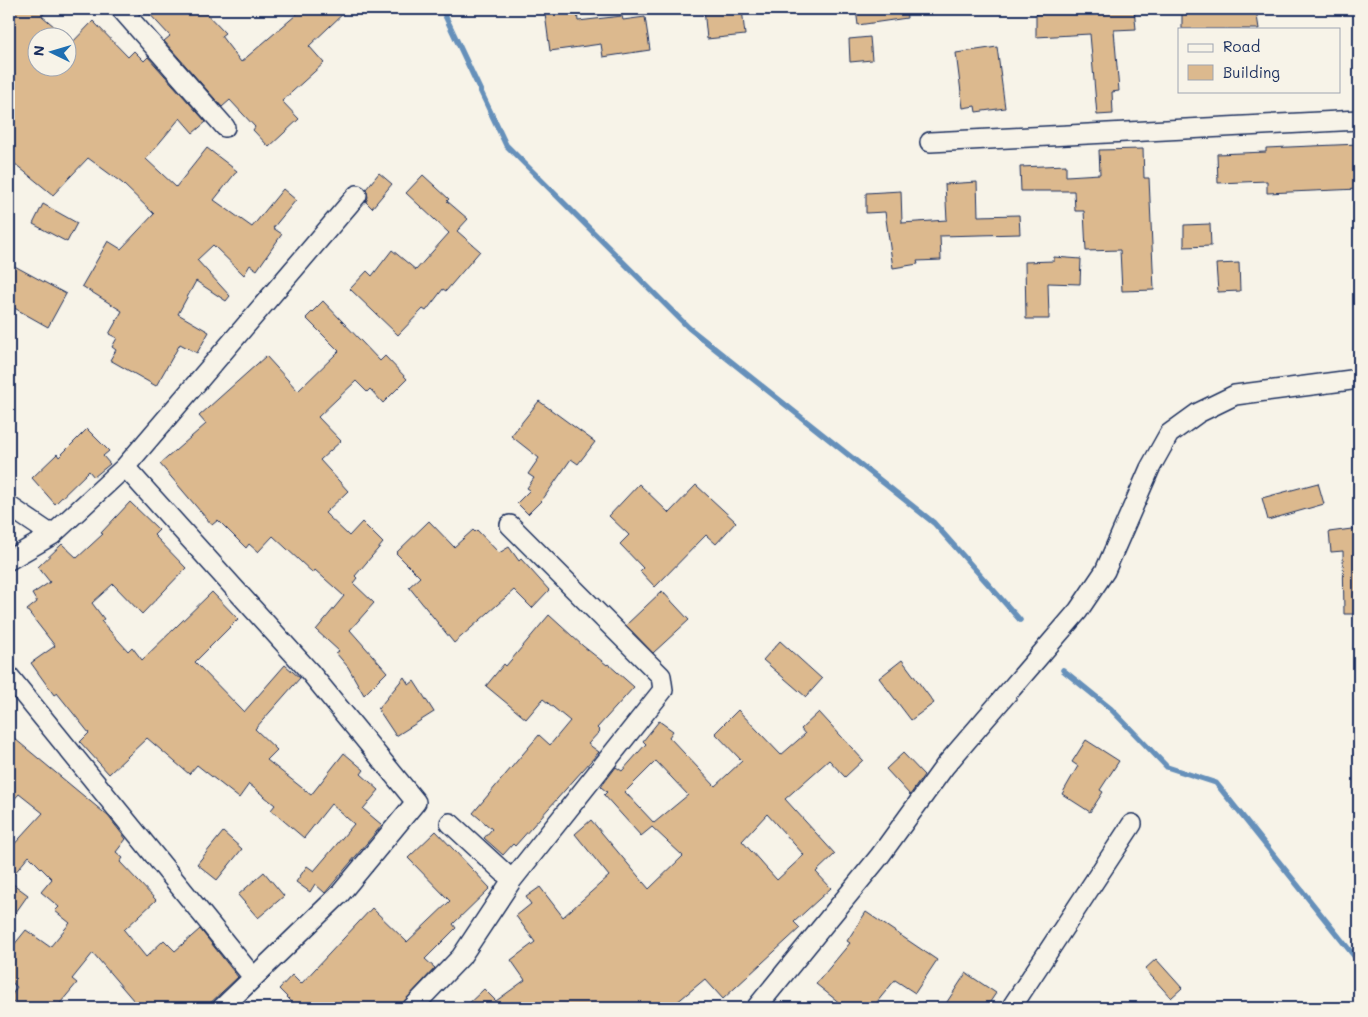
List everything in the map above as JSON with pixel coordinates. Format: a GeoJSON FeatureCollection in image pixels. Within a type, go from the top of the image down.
{"type":"FeatureCollection","features":[{"type":"Feature","properties":{"kind":"street"},"geometry":{"type":"LineString","coordinates":[[121,9],[225,127]]}},
{"type":"Feature","properties":{"kind":"street"},"geometry":{"type":"LineString","coordinates":[[930,142],[1359,120]]}},
{"type":"Feature","properties":{"kind":"street"},"geometry":{"type":"LineString","coordinates":[[9,560],[52,535],[125,467],[357,195]]}},
{"type":"Feature","properties":{"kind":"street"},"geometry":{"type":"LineString","coordinates":[[756,1008],[880,857],[945,766],[1078,611],[1105,570],[1150,468],[1169,434],[1198,413],[1234,395],[1359,379]]}},
{"type":"Feature","properties":{"kind":"street"},"geometry":{"type":"LineString","coordinates":[[125,467],[309,671],[416,802],[340,894],[222,1008]]}},
{"type":"Feature","properties":{"kind":"street"},"geometry":{"type":"LineString","coordinates":[[9,506],[52,535]]}},
{"type":"Feature","properties":{"kind":"street"},"geometry":{"type":"LineString","coordinates":[[412,1008],[461,957],[512,880],[663,690],[661,676],[510,525]]}},
{"type":"Feature","properties":{"kind":"street"},"geometry":{"type":"LineString","coordinates":[[12,689],[253,977]]}},
{"type":"Feature","properties":{"kind":"street"},"geometry":{"type":"LineString","coordinates":[[450,823],[512,880]]}},
{"type":"Feature","properties":{"kind":"street"},"geometry":{"type":"LineString","coordinates":[[1011,1008],[1132,824]]}},
{"type":"Feature","properties":{"kind":"building"},"geometry":{"type":"Polygon","coordinates":[[[9,9],[48,9],[42,16],[56,28],[28,28],[28,78],[78,78],[78,37],[93,21],[128,57],[134,51],[144,61],[148,57],[206,122],[193,133],[180,118],[146,159],[176,187],[207,148],[237,171],[214,200],[252,227],[283,189],[296,200],[273,228],[282,234],[257,270],[250,265],[244,275],[213,245],[197,260],[230,296],[226,301],[196,281],[178,314],[209,332],[197,353],[180,344],[156,386],[110,360],[116,350],[112,347],[117,338],[109,334],[122,311],[82,286],[108,241],[121,249],[154,214],[122,183],[88,158],[53,195],[9,159],[9,110],[15,102],[9,98],[9,9]]]}},
{"type":"Feature","properties":{"kind":"building"},"geometry":{"type":"Polygon","coordinates":[[[145,9],[202,9],[225,33],[221,36],[241,62],[303,9],[348,9],[309,46],[324,63],[282,101],[299,119],[269,147],[253,130],[255,127],[230,100],[222,107],[164,41],[170,36],[145,9]]]}},
{"type":"Feature","properties":{"kind":"building"},"geometry":{"type":"Polygon","coordinates":[[[704,9],[742,9],[745,35],[707,39],[704,9]]]}},
{"type":"Feature","properties":{"kind":"building"},"geometry":{"type":"Polygon","coordinates":[[[856,9],[906,9],[907,18],[858,25],[856,9]]]}},
{"type":"Feature","properties":{"kind":"building"},"geometry":{"type":"Polygon","coordinates":[[[1134,9],[1136,29],[1114,30],[1119,91],[1112,92],[1113,114],[1097,115],[1090,34],[1036,37],[1036,14],[1134,9]]]}},
{"type":"Feature","properties":{"kind":"building"},"geometry":{"type":"Polygon","coordinates":[[[1182,9],[1256,9],[1259,28],[1182,28],[1182,9]]]}},
{"type":"Feature","properties":{"kind":"building"},"geometry":{"type":"Polygon","coordinates":[[[577,10],[578,21],[622,16],[623,20],[645,17],[650,50],[603,57],[601,44],[550,51],[545,14],[577,10]]]}},
{"type":"Feature","properties":{"kind":"building"},"geometry":{"type":"Polygon","coordinates":[[[870,37],[872,60],[850,62],[849,39],[870,37]]]}},
{"type":"Feature","properties":{"kind":"building"},"geometry":{"type":"Polygon","coordinates":[[[997,47],[1005,108],[976,112],[975,106],[963,108],[956,53],[997,47]]]}},
{"type":"Feature","properties":{"kind":"building"},"geometry":{"type":"Polygon","coordinates":[[[1359,144],[1359,189],[1267,193],[1267,181],[1218,183],[1217,154],[1266,152],[1266,148],[1359,144]]]}},
{"type":"Feature","properties":{"kind":"building"},"geometry":{"type":"Polygon","coordinates":[[[1143,149],[1144,178],[1149,178],[1154,290],[1122,291],[1120,250],[1086,251],[1084,211],[1075,211],[1074,191],[1021,191],[1020,167],[1066,165],[1066,176],[1100,174],[1099,150],[1143,149]]]}},
{"type":"Feature","properties":{"kind":"building"},"geometry":{"type":"Polygon","coordinates":[[[379,173],[392,184],[372,208],[366,202],[368,197],[366,189],[379,173]]]}},
{"type":"Feature","properties":{"kind":"building"},"geometry":{"type":"Polygon","coordinates":[[[423,175],[449,199],[447,201],[468,219],[457,231],[480,251],[446,291],[443,289],[426,311],[423,309],[398,335],[350,289],[367,271],[372,276],[392,250],[416,270],[449,233],[406,193],[423,175]]]}},
{"type":"Feature","properties":{"kind":"building"},"geometry":{"type":"Polygon","coordinates":[[[977,182],[978,216],[1019,215],[1020,234],[940,236],[941,260],[917,261],[918,264],[893,268],[885,212],[866,213],[866,193],[901,191],[902,223],[947,220],[945,184],[977,182]]]}},
{"type":"Feature","properties":{"kind":"building"},"geometry":{"type":"Polygon","coordinates":[[[43,204],[77,223],[67,242],[33,224],[43,204]]]}},
{"type":"Feature","properties":{"kind":"building"},"geometry":{"type":"Polygon","coordinates":[[[1210,224],[1211,246],[1184,247],[1184,225],[1210,224]]]}},
{"type":"Feature","properties":{"kind":"building"},"geometry":{"type":"Polygon","coordinates":[[[1054,257],[1081,259],[1080,284],[1048,283],[1049,319],[1026,319],[1025,262],[1054,261],[1054,257]]]}},
{"type":"Feature","properties":{"kind":"building"},"geometry":{"type":"Polygon","coordinates":[[[9,263],[66,294],[48,327],[9,305],[9,263]]]}},
{"type":"Feature","properties":{"kind":"building"},"geometry":{"type":"Polygon","coordinates":[[[1239,263],[1240,291],[1218,292],[1216,264],[1239,263]]]}},
{"type":"Feature","properties":{"kind":"building"},"geometry":{"type":"Polygon","coordinates":[[[323,301],[380,361],[385,356],[407,379],[383,403],[370,389],[367,392],[356,381],[318,417],[341,441],[320,460],[348,491],[325,513],[349,536],[362,522],[383,543],[355,576],[357,578],[353,583],[374,603],[350,630],[387,672],[364,695],[348,667],[336,653],[339,651],[316,630],[344,596],[315,570],[313,573],[273,536],[258,552],[249,544],[246,548],[218,520],[212,525],[160,464],[206,424],[199,416],[266,356],[298,391],[339,351],[306,318],[323,301]]]}},
{"type":"Feature","properties":{"kind":"building"},"geometry":{"type":"Polygon","coordinates":[[[539,401],[595,442],[578,464],[571,459],[543,499],[528,514],[517,503],[530,490],[527,488],[534,478],[528,474],[539,458],[511,436],[539,401]]]}},
{"type":"Feature","properties":{"kind":"building"},"geometry":{"type":"Polygon","coordinates":[[[87,429],[109,451],[103,456],[110,464],[94,477],[89,471],[55,504],[32,478],[57,454],[59,457],[87,429]]]}},
{"type":"Feature","properties":{"kind":"building"},"geometry":{"type":"Polygon","coordinates":[[[1318,483],[1324,504],[1268,520],[1262,498],[1318,483]]]}},
{"type":"Feature","properties":{"kind":"building"},"geometry":{"type":"Polygon","coordinates":[[[639,484],[669,513],[696,485],[736,522],[716,544],[706,535],[655,587],[640,571],[643,568],[620,544],[629,535],[609,516],[639,484]]]}},
{"type":"Feature","properties":{"kind":"building"},"geometry":{"type":"Polygon","coordinates":[[[130,502],[159,530],[154,535],[186,568],[142,614],[113,584],[92,603],[104,619],[101,621],[128,651],[132,647],[142,660],[212,592],[238,619],[195,662],[244,712],[285,665],[300,678],[255,729],[277,750],[267,760],[311,795],[344,753],[364,770],[361,774],[379,790],[363,809],[382,825],[325,893],[315,884],[310,892],[296,882],[307,866],[314,871],[354,824],[331,804],[304,838],[271,810],[275,805],[249,784],[239,798],[197,765],[189,774],[147,738],[109,774],[80,742],[89,733],[57,693],[54,695],[31,663],[55,646],[27,610],[37,602],[32,594],[50,582],[38,567],[62,544],[77,558],[103,534],[101,533],[130,502]]]}},
{"type":"Feature","properties":{"kind":"building"},"geometry":{"type":"Polygon","coordinates":[[[429,521],[454,547],[473,530],[475,532],[477,530],[499,553],[509,547],[519,561],[521,559],[549,590],[532,608],[514,590],[454,643],[409,587],[420,577],[396,553],[429,521]]]}},
{"type":"Feature","properties":{"kind":"building"},"geometry":{"type":"Polygon","coordinates":[[[1359,528],[1359,614],[1344,614],[1343,551],[1331,552],[1329,532],[1359,528]]]}},
{"type":"Feature","properties":{"kind":"building"},"geometry":{"type":"Polygon","coordinates":[[[662,591],[689,620],[653,653],[626,625],[662,591]]]}},
{"type":"Feature","properties":{"kind":"building"},"geometry":{"type":"Polygon","coordinates":[[[549,615],[583,646],[608,664],[634,687],[597,728],[600,731],[588,744],[599,752],[515,846],[513,844],[503,855],[484,838],[492,829],[473,813],[539,735],[550,745],[570,721],[543,699],[526,719],[486,686],[504,664],[506,666],[549,615]]]}},
{"type":"Feature","properties":{"kind":"building"},"geometry":{"type":"Polygon","coordinates":[[[780,641],[822,679],[806,697],[763,660],[780,641]]]}},
{"type":"Feature","properties":{"kind":"building"},"geometry":{"type":"Polygon","coordinates":[[[902,660],[934,703],[911,720],[879,678],[902,660]]]}},
{"type":"Feature","properties":{"kind":"building"},"geometry":{"type":"Polygon","coordinates":[[[404,677],[409,685],[414,681],[434,712],[396,736],[378,709],[404,677]]]}},
{"type":"Feature","properties":{"kind":"building"},"geometry":{"type":"Polygon","coordinates":[[[738,710],[781,755],[805,734],[801,729],[819,712],[863,760],[845,777],[829,760],[785,799],[835,854],[816,872],[831,888],[794,922],[800,928],[723,999],[705,979],[670,1008],[464,1008],[484,989],[496,1001],[525,980],[511,960],[535,942],[516,916],[531,904],[526,897],[540,887],[563,917],[609,876],[575,834],[591,820],[649,889],[683,856],[652,827],[641,836],[604,795],[607,792],[601,787],[616,767],[622,771],[646,744],[643,741],[659,721],[673,731],[669,737],[715,786],[742,761],[715,733],[738,710]],[[656,761],[625,792],[654,823],[688,795],[656,761]],[[767,814],[742,841],[777,880],[804,855],[767,814]]]}},
{"type":"Feature","properties":{"kind":"building"},"geometry":{"type":"Polygon","coordinates":[[[9,734],[108,816],[126,839],[116,852],[123,858],[120,862],[156,900],[124,930],[146,957],[164,940],[175,951],[200,929],[238,977],[205,1008],[140,1008],[93,953],[72,979],[77,983],[56,1008],[20,1008],[9,999],[17,987],[9,980],[9,951],[26,930],[50,947],[70,923],[55,911],[59,907],[41,892],[52,879],[29,856],[9,880],[9,850],[43,813],[19,794],[9,805],[9,734]]]}},
{"type":"Feature","properties":{"kind":"building"},"geometry":{"type":"Polygon","coordinates":[[[1086,740],[1119,761],[1100,790],[1103,792],[1090,812],[1062,794],[1078,766],[1072,762],[1086,740]]]}},
{"type":"Feature","properties":{"kind":"building"},"geometry":{"type":"Polygon","coordinates":[[[903,753],[924,775],[910,795],[886,769],[903,753]]]}},
{"type":"Feature","properties":{"kind":"building"},"geometry":{"type":"Polygon","coordinates":[[[436,831],[490,888],[453,924],[456,928],[425,959],[435,968],[398,1008],[298,1008],[279,989],[292,975],[301,984],[372,908],[407,942],[450,901],[408,858],[436,831]]]}},
{"type":"Feature","properties":{"kind":"building"},"geometry":{"type":"Polygon","coordinates":[[[223,832],[242,849],[217,880],[197,864],[223,832]]]}},
{"type":"Feature","properties":{"kind":"building"},"geometry":{"type":"Polygon","coordinates":[[[264,872],[284,896],[258,918],[238,895],[264,872]]]}},
{"type":"Feature","properties":{"kind":"building"},"geometry":{"type":"Polygon","coordinates":[[[9,881],[28,895],[9,922],[9,881]]]}},
{"type":"Feature","properties":{"kind":"building"},"geometry":{"type":"Polygon","coordinates":[[[866,912],[937,960],[915,993],[895,980],[872,1008],[846,1008],[816,984],[850,943],[847,941],[866,912]]]}},
{"type":"Feature","properties":{"kind":"building"},"geometry":{"type":"Polygon","coordinates":[[[1156,959],[1182,988],[1171,998],[1145,969],[1156,959]]]}},
{"type":"Feature","properties":{"kind":"building"},"geometry":{"type":"Polygon","coordinates":[[[966,973],[996,993],[986,1008],[943,1008],[966,973]]]}},
{"type":"Feature","properties":{"kind":"waterway"},"geometry":{"type":"LineString","coordinates":[[442,9],[506,145],[689,328],[934,523],[1020,620]]}},
{"type":"Feature","properties":{"kind":"waterway"},"geometry":{"type":"LineString","coordinates":[[1063,670],[1111,709],[1167,767],[1216,783],[1359,962]]}}]}
